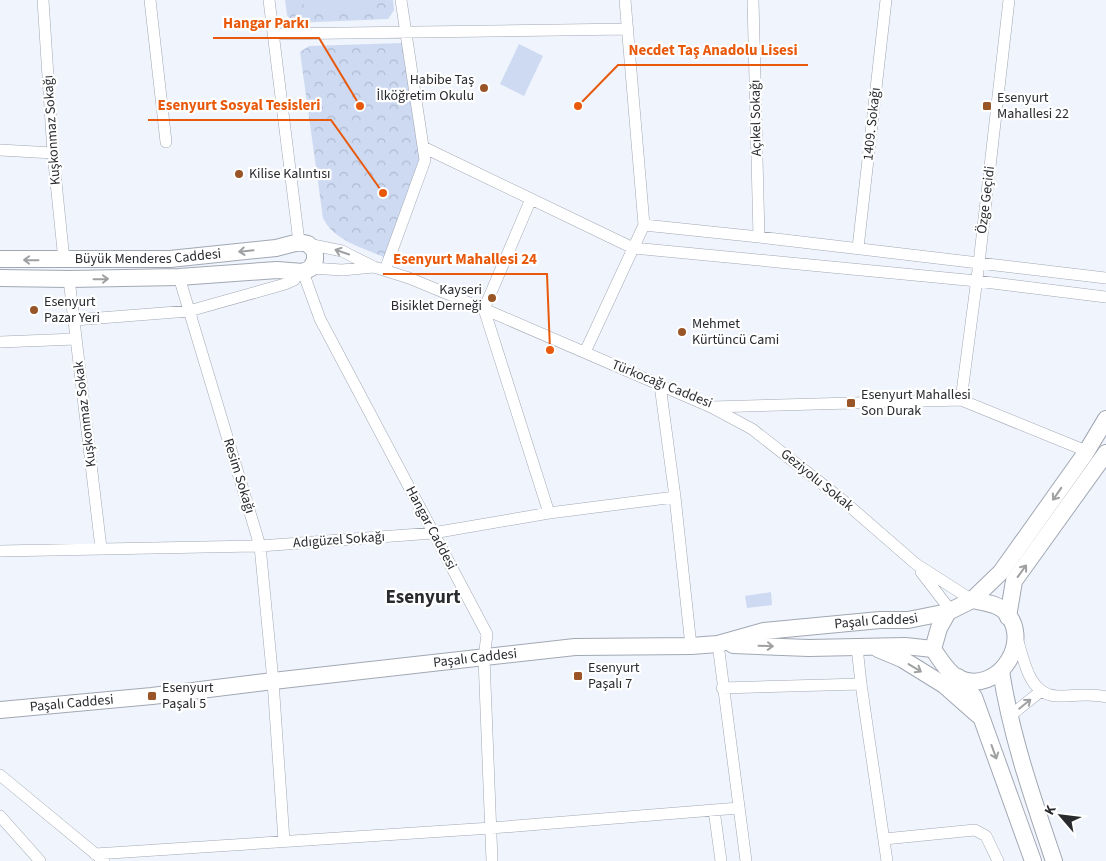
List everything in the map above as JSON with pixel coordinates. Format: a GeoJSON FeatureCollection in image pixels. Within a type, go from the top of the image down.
{"type":"FeatureCollection","features":[{"type":"Feature","properties":{"kind":"street","name":"Kuşkonmaz Sokağı"},"geometry":{"type":"LineString","coordinates":[[43,0],[53,153],[64,260]]}},
{"type":"Feature","properties":{"kind":"street"},"geometry":{"type":"LineString","coordinates":[[150,0],[166,142]]}},
{"type":"Feature","properties":{"kind":"street"},"geometry":{"type":"LineString","coordinates":[[268,0],[300,243]]}},
{"type":"Feature","properties":{"kind":"street"},"geometry":{"type":"LineString","coordinates":[[379,269],[425,160],[401,0]]}},
{"type":"Feature","properties":{"kind":"street"},"geometry":{"type":"LineString","coordinates":[[585,352],[644,225],[625,0]]}},
{"type":"Feature","properties":{"kind":"street","name":"Açıkel Sokağı"},"geometry":{"type":"LineString","coordinates":[[753,0],[759,236]]}},
{"type":"Feature","properties":{"kind":"street","name":"1409. Sokağı"},"geometry":{"type":"LineString","coordinates":[[858,248],[886,0]]}},
{"type":"Feature","properties":{"kind":"street","name":"Özge Geçidi"},"geometry":{"type":"LineString","coordinates":[[961,400],[977,282],[1009,0]]}},
{"type":"Feature","properties":{"kind":"street"},"geometry":{"type":"LineString","coordinates":[[272,34],[628,29]]}},
{"type":"Feature","properties":{"kind":"street"},"geometry":{"type":"LineString","coordinates":[[423,147],[633,248],[977,282],[1106,297]]}},
{"type":"Feature","properties":{"kind":"street"},"geometry":{"type":"LineString","coordinates":[[0,150],[53,153]]}},
{"type":"Feature","properties":{"kind":"street"},"geometry":{"type":"LineString","coordinates":[[531,199],[484,309],[549,514]]}},
{"type":"Feature","properties":{"kind":"street"},"geometry":{"type":"LineString","coordinates":[[644,225],[759,236],[1106,278]]}},
{"type":"Feature","properties":{"kind":"street"},"geometry":{"type":"LineString","coordinates":[[300,243],[288,250],[286,259],[287,264],[301,270]]}},
{"type":"Feature","properties":{"kind":"street"},"geometry":{"type":"LineString","coordinates":[[74,320],[189,310],[285,284],[294,280],[301,270],[315,260],[314,250],[300,243]]}},
{"type":"Feature","properties":{"kind":"street","name":"Büyük Menderes Caddesi"},"geometry":{"type":"LineString","coordinates":[[0,259],[170,259],[276,248],[300,243]]}},
{"type":"Feature","properties":{"kind":"street","name":"Türkocağı Caddesi"},"geometry":{"type":"LineString","coordinates":[[300,243],[342,250],[379,269],[409,278],[484,309],[710,407],[961,400],[1082,451]]}},
{"type":"Feature","properties":{"kind":"street","name":"Türkocağı Caddesi"},"geometry":{"type":"LineString","coordinates":[[301,270],[379,269]]}},
{"type":"Feature","properties":{"kind":"street","name":"Büyük Menderes Caddesi"},"geometry":{"type":"LineString","coordinates":[[0,278],[179,277],[301,270]]}},
{"type":"Feature","properties":{"kind":"street","name":"Hangar Caddesi"},"geometry":{"type":"LineString","coordinates":[[301,270],[320,319],[487,634],[484,658],[492,861]]}},
{"type":"Feature","properties":{"kind":"street","name":"Resim Sokağı"},"geometry":{"type":"LineString","coordinates":[[179,277],[260,546],[273,680],[284,841]]}},
{"type":"Feature","properties":{"kind":"street","name":"Kuşkonmaz Sokak"},"geometry":{"type":"LineString","coordinates":[[69,279],[101,548]]}},
{"type":"Feature","properties":{"kind":"street"},"geometry":{"type":"LineString","coordinates":[[0,342],[76,339]]}},
{"type":"Feature","properties":{"kind":"street"},"geometry":{"type":"LineString","coordinates":[[660,384],[676,497],[691,646]]}},
{"type":"Feature","properties":{"kind":"street","name":"Geziyolu Sokak"},"geometry":{"type":"LineString","coordinates":[[710,407],[752,429],[840,498],[916,564]]}},
{"type":"Feature","properties":{"kind":"street"},"geometry":{"type":"LineString","coordinates":[[1033,861],[974,697],[958,678],[943,665],[933,649],[938,628],[950,612],[972,600],[1001,572],[1082,451],[1106,419]]}},
{"type":"Feature","properties":{"kind":"street"},"geometry":{"type":"LineString","coordinates":[[1008,617],[1014,581],[1104,463]]}},
{"type":"Feature","properties":{"kind":"street","name":"Adıgüzel Sokağı"},"geometry":{"type":"LineString","coordinates":[[0,552],[101,548],[260,546],[433,533],[549,514],[676,497]]}},
{"type":"Feature","properties":{"kind":"street"},"geometry":{"type":"LineString","coordinates":[[916,564],[972,600],[991,604],[1001,609],[1008,617],[1016,635],[1029,678],[1041,691],[1057,696],[1097,694],[1106,697]]}},
{"type":"Feature","properties":{"kind":"street"},"geometry":{"type":"LineString","coordinates":[[916,564],[950,612]]}},
{"type":"Feature","properties":{"kind":"street","name":"Paşalı Caddesi"},"geometry":{"type":"LineString","coordinates":[[0,710],[152,696],[273,680],[575,647],[718,644],[764,631],[880,620],[908,620],[950,612]]}},
{"type":"Feature","properties":{"kind":"street"},"geometry":{"type":"LineString","coordinates":[[958,678],[979,682],[998,675],[1012,654],[1016,635]]}},
{"type":"Feature","properties":{"kind":"street"},"geometry":{"type":"LineString","coordinates":[[746,861],[722,688],[718,644],[808,648],[905,646],[933,649]]}},
{"type":"Feature","properties":{"kind":"street"},"geometry":{"type":"LineString","coordinates":[[864,647],[861,684],[887,861]]}},
{"type":"Feature","properties":{"kind":"street"},"geometry":{"type":"LineString","coordinates":[[864,647],[902,659],[944,685],[982,719]]}},
{"type":"Feature","properties":{"kind":"street"},"geometry":{"type":"LineString","coordinates":[[1001,671],[1005,701],[1029,788],[1054,861]]}},
{"type":"Feature","properties":{"kind":"street"},"geometry":{"type":"LineString","coordinates":[[722,688],[861,684]]}},
{"type":"Feature","properties":{"kind":"street"},"geometry":{"type":"LineString","coordinates":[[1010,716],[1041,691]]}},
{"type":"Feature","properties":{"kind":"street"},"geometry":{"type":"LineString","coordinates":[[0,775],[99,857],[284,841],[491,828],[738,808]]}},
{"type":"Feature","properties":{"kind":"street"},"geometry":{"type":"LineString","coordinates":[[714,810],[721,861]]}},
{"type":"Feature","properties":{"kind":"street"},"geometry":{"type":"LineString","coordinates":[[0,816],[40,861]]}},
{"type":"Feature","properties":{"kind":"street"},"geometry":{"type":"LineString","coordinates":[[884,840],[975,830],[986,836],[998,861]]}},
{"type":"Feature","properties":{"kind":"green space"},"geometry":{"type":"Polygon","coordinates":[[[285,0],[393,0],[394,10],[388,19],[293,23],[287,15],[285,0]]]}},
{"type":"Feature","properties":{"kind":"green space"},"geometry":{"type":"Polygon","coordinates":[[[303,0],[368,0],[369,7],[305,15],[303,0]]]}},
{"type":"Feature","properties":{"kind":"green space"},"geometry":{"type":"Polygon","coordinates":[[[402,43],[420,160],[386,258],[350,243],[334,233],[323,218],[300,52],[309,46],[402,43]]]}},
{"type":"Feature","properties":{"kind":"green space"},"geometry":{"type":"Polygon","coordinates":[[[519,44],[543,56],[524,96],[500,84],[519,44]]]}},
{"type":"Feature","properties":{"kind":"green space"},"geometry":{"type":"Polygon","coordinates":[[[771,592],[772,605],[747,608],[745,596],[771,592]]]}},
{"type":"Feature","properties":{"kind":"place","name":"Habibe Taş İlköğretim Okulu"},"geometry":{"type":"Point","coordinates":[484,88]}},
{"type":"Feature","properties":{"kind":"place","name":"Hangar Parkı"},"geometry":{"type":"Point","coordinates":[360,106]}},
{"type":"Feature","properties":{"kind":"place","name":"Necdet Taş Anadolu Lisesi"},"geometry":{"type":"Point","coordinates":[578,106]}},
{"type":"Feature","properties":{"kind":"place","name":"Esenyurt Mahallesi 22"},"geometry":{"type":"Point","coordinates":[987,106]}},
{"type":"Feature","properties":{"kind":"place","name":"Kilise Kalıntısı"},"geometry":{"type":"Point","coordinates":[239,174]}},
{"type":"Feature","properties":{"kind":"place","name":"Esenyurt Sosyal Tesisleri"},"geometry":{"type":"Point","coordinates":[383,193]}},
{"type":"Feature","properties":{"kind":"place","name":"Kayseri Bisiklet Derneği"},"geometry":{"type":"Point","coordinates":[492,298]}},
{"type":"Feature","properties":{"kind":"place","name":"Esenyurt Pazar Yeri"},"geometry":{"type":"Point","coordinates":[34,310]}},
{"type":"Feature","properties":{"kind":"place","name":"Mehmet Kürtüncü Cami"},"geometry":{"type":"Point","coordinates":[682,332]}},
{"type":"Feature","properties":{"kind":"place","name":"Esenyurt Mahallesi 24"},"geometry":{"type":"Point","coordinates":[550,350]}},
{"type":"Feature","properties":{"kind":"place","name":"Esenyurt Mahallesi Son Durak"},"geometry":{"type":"Point","coordinates":[851,403]}},
{"type":"Feature","properties":{"kind":"place","name":"Esenyurt Paşalı 7"},"geometry":{"type":"Point","coordinates":[578,676]}},
{"type":"Feature","properties":{"kind":"place","name":"Esenyurt Paşalı 5"},"geometry":{"type":"Point","coordinates":[152,696]}},
{"type":"Feature","properties":{"kind":"district","name":"Esenyurt"},"geometry":{"type":"Point","coordinates":[423,597]}}]}
